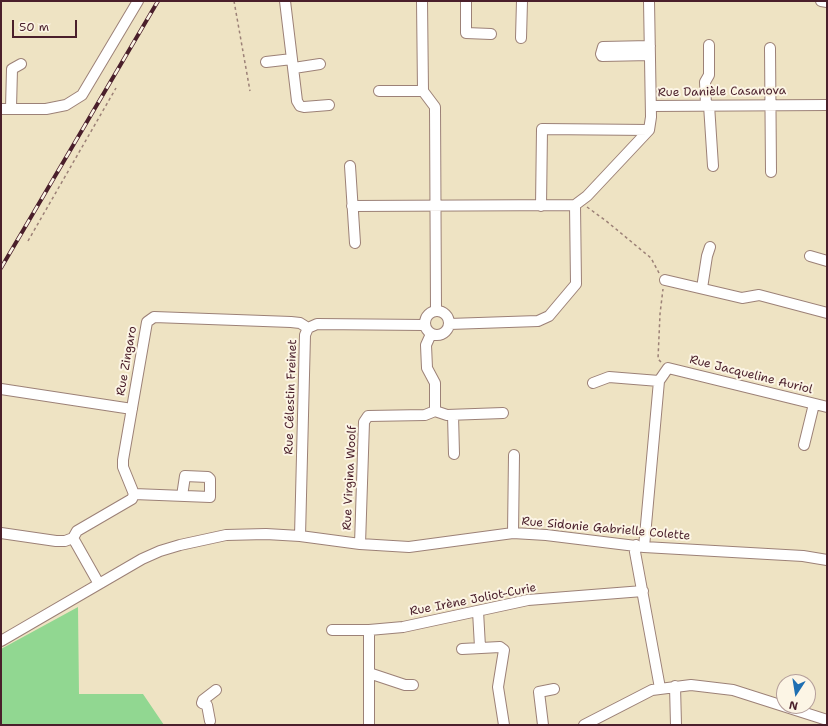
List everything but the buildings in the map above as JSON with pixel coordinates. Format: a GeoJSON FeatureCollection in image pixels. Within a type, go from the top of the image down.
{"type":"FeatureCollection","features":[{"type":"Feature","properties":{"kind":"street"},"geometry":{"type":"LineString","coordinates":[[22,64],[12,69],[6,108],[46,109],[66,105],[82,95],[138,1]]}},
{"type":"Feature","properties":{"kind":"street"},"geometry":{"type":"LineString","coordinates":[[285,1],[297,100],[300,106],[304,107],[329,105]]}},
{"type":"Feature","properties":{"kind":"street"},"geometry":{"type":"LineString","coordinates":[[422,1],[424,91],[435,107],[436,311]]}},
{"type":"Feature","properties":{"kind":"street"},"geometry":{"type":"LineString","coordinates":[[466,1],[466,33],[491,34]]}},
{"type":"Feature","properties":{"kind":"street"},"geometry":{"type":"LineString","coordinates":[[520,38],[522,1]]}},
{"type":"Feature","properties":{"kind":"street"},"geometry":{"type":"LineString","coordinates":[[649,1],[651,106]]}},
{"type":"Feature","properties":{"kind":"street"},"geometry":{"type":"LineString","coordinates":[[822,1],[827,2]]}},
{"type":"Feature","properties":{"kind":"street"},"geometry":{"type":"LineString","coordinates":[[709,45],[709,76],[705,82],[713,166]]}},
{"type":"Feature","properties":{"kind":"street"},"geometry":{"type":"LineString","coordinates":[[770,48],[771,172]]}},
{"type":"Feature","properties":{"kind":"street"},"geometry":{"type":"LineString","coordinates":[[266,62],[320,64]]}},
{"type":"Feature","properties":{"kind":"street"},"geometry":{"type":"LineString","coordinates":[[379,91],[424,91]]}},
{"type":"Feature","properties":{"kind":"street","name":"Rue Danièle Casanova"},"geometry":{"type":"LineString","coordinates":[[649,130],[651,106],[771,104],[827,105]]}},
{"type":"Feature","properties":{"kind":"street"},"geometry":{"type":"LineString","coordinates":[[541,206],[542,130],[649,130]]}},
{"type":"Feature","properties":{"kind":"street"},"geometry":{"type":"LineString","coordinates":[[352,206],[541,206],[577,203],[587,196],[649,130]]}},
{"type":"Feature","properties":{"kind":"street"},"geometry":{"type":"LineString","coordinates":[[350,166],[354,244]]}},
{"type":"Feature","properties":{"kind":"street"},"geometry":{"type":"LineString","coordinates":[[449,324],[538,321],[549,316],[576,284],[577,203]]}},
{"type":"Feature","properties":{"kind":"street"},"geometry":{"type":"LineString","coordinates":[[702,288],[707,256],[710,247]]}},
{"type":"Feature","properties":{"kind":"street"},"geometry":{"type":"LineString","coordinates":[[810,256],[827,261]]}},
{"type":"Feature","properties":{"kind":"street"},"geometry":{"type":"LineString","coordinates":[[662,283],[702,288],[742,298],[759,295],[827,313]]}},
{"type":"Feature","properties":{"kind":"street"},"geometry":{"type":"LineString","coordinates":[[436,311],[445,315],[449,324],[443,334],[435,335],[431,334],[424,325],[429,314],[436,311]]}},
{"type":"Feature","properties":{"kind":"street","name":"Rue Zingaro"},"geometry":{"type":"LineString","coordinates":[[134,494],[123,467],[145,328],[150,318],[154,316],[291,322],[300,323],[308,328]]}},
{"type":"Feature","properties":{"kind":"street","name":"Rue Célestin Freinet"},"geometry":{"type":"LineString","coordinates":[[300,536],[305,335],[308,328],[317,324],[424,325]]}},
{"type":"Feature","properties":{"kind":"street"},"geometry":{"type":"LineString","coordinates":[[431,334],[426,345],[427,368],[434,383],[435,411],[447,415],[503,413]]}},
{"type":"Feature","properties":{"kind":"street"},"geometry":{"type":"LineString","coordinates":[[660,688],[635,552],[640,546],[659,381],[668,368]]}},
{"type":"Feature","properties":{"kind":"street","name":"Rue Jacqueline Auriol"},"geometry":{"type":"LineString","coordinates":[[668,368],[827,407]]}},
{"type":"Feature","properties":{"kind":"street"},"geometry":{"type":"LineString","coordinates":[[593,382],[609,377],[659,381]]}},
{"type":"Feature","properties":{"kind":"street"},"geometry":{"type":"LineString","coordinates":[[1,389],[132,409]]}},
{"type":"Feature","properties":{"kind":"street"},"geometry":{"type":"LineString","coordinates":[[804,445],[814,404]]}},
{"type":"Feature","properties":{"kind":"street","name":"Rue Virgina Woolf"},"geometry":{"type":"LineString","coordinates":[[360,544],[364,422],[368,416],[425,415],[435,411]]}},
{"type":"Feature","properties":{"kind":"street"},"geometry":{"type":"LineString","coordinates":[[453,415],[454,454]]}},
{"type":"Feature","properties":{"kind":"street"},"geometry":{"type":"LineString","coordinates":[[513,533],[514,455]]}},
{"type":"Feature","properties":{"kind":"street"},"geometry":{"type":"LineString","coordinates":[[1,533],[65,541],[73,538],[77,531],[132,499],[134,494],[182,496]]}},
{"type":"Feature","properties":{"kind":"street","name":"Rue Sidonie Gabrielle Colette"},"geometry":{"type":"LineString","coordinates":[[1,641],[99,584],[160,551],[204,539],[226,535],[256,533],[300,536],[360,544],[409,547],[513,533],[546,535],[640,546],[803,556],[827,560]]}},
{"type":"Feature","properties":{"kind":"street"},"geometry":{"type":"LineString","coordinates":[[73,538],[99,584]]}},
{"type":"Feature","properties":{"kind":"street","name":"Rue Irène Joliot-Curie"},"geometry":{"type":"LineString","coordinates":[[332,630],[369,630],[403,627],[528,600],[643,591]]}},
{"type":"Feature","properties":{"kind":"street"},"geometry":{"type":"LineString","coordinates":[[478,611],[480,647]]}},
{"type":"Feature","properties":{"kind":"street"},"geometry":{"type":"LineString","coordinates":[[369,630],[369,725]]}},
{"type":"Feature","properties":{"kind":"street"},"geometry":{"type":"LineString","coordinates":[[462,649],[500,647],[504,650],[498,688],[504,725]]}},
{"type":"Feature","properties":{"kind":"street"},"geometry":{"type":"LineString","coordinates":[[369,673],[404,685],[413,685]]}},
{"type":"Feature","properties":{"kind":"street"},"geometry":{"type":"LineString","coordinates":[[675,686],[676,725]]}},
{"type":"Feature","properties":{"kind":"street"},"geometry":{"type":"LineString","coordinates":[[584,725],[641,696],[660,688],[675,686],[703,686],[733,690],[827,720]]}},
{"type":"Feature","properties":{"kind":"street"},"geometry":{"type":"LineString","coordinates":[[543,725],[540,692],[554,689]]}},
{"type":"Feature","properties":{"kind":"street"},"geometry":{"type":"LineString","coordinates":[[210,722],[207,705],[202,703],[203,700],[216,690]]}},
{"type":"Feature","properties":{"kind":"path"},"geometry":{"type":"LineString","coordinates":[[234,1],[250,92]]}},
{"type":"Feature","properties":{"kind":"path"},"geometry":{"type":"LineString","coordinates":[[28,240],[116,88]]}},
{"type":"Feature","properties":{"kind":"path"},"geometry":{"type":"LineString","coordinates":[[577,203],[605,220],[651,258],[662,283],[658,359],[668,368]]}},
{"type":"Feature","properties":{"kind":"green space"},"geometry":{"type":"Polygon","coordinates":[[[78,607],[79,694],[143,694],[164,725],[1,725],[1,649],[78,607]]]}},
{"type":"Feature","properties":{"kind":"railway"},"geometry":{"type":"LineString","coordinates":[[1,268],[158,1]]}}]}
